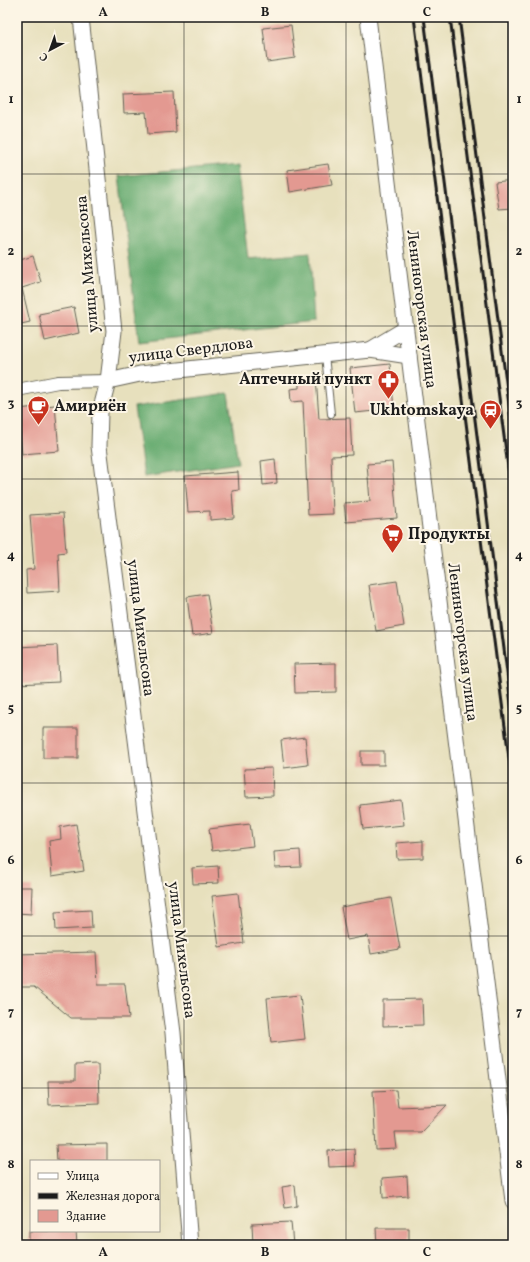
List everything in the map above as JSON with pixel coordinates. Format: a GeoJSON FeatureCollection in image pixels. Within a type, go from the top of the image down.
{"type":"FeatureCollection","features":[{"type":"Feature","properties":{"kind":"street","name":"улица Михельсона"},"geometry":{"type":"LineString","coordinates":[[81,17],[114,331],[108,380],[100,412],[99,446],[173,1033],[190,1245]]}},
{"type":"Feature","properties":{"kind":"street","name":"Лениногорская улица"},"geometry":{"type":"LineString","coordinates":[[368,17],[405,330],[513,1201]]}},
{"type":"Feature","properties":{"kind":"street","name":"улица Свердлова"},"geometry":{"type":"LineString","coordinates":[[370,350],[405,330]]}},
{"type":"Feature","properties":{"kind":"street","name":"улица Свердлова"},"geometry":{"type":"LineString","coordinates":[[17,390],[58,382],[108,380],[140,374],[370,350],[409,356]]}},
{"type":"Feature","properties":{"kind":"lane"},"geometry":{"type":"LineString","coordinates":[[325,354],[331,414]]}},
{"type":"Feature","properties":{"kind":"green space"},"geometry":{"type":"Polygon","coordinates":[[[237,165],[248,259],[310,253],[314,322],[139,342],[119,176],[237,165]]]}},
{"type":"Feature","properties":{"kind":"green space"},"geometry":{"type":"Polygon","coordinates":[[[228,393],[238,463],[144,477],[134,407],[228,393]]]}},
{"type":"Feature","properties":{"kind":"building"},"geometry":{"type":"Polygon","coordinates":[[[291,25],[295,58],[267,62],[263,28],[291,25]]]}},
{"type":"Feature","properties":{"kind":"building"},"geometry":{"type":"Polygon","coordinates":[[[174,92],[176,132],[148,134],[146,112],[124,113],[123,94],[174,92]]]}},
{"type":"Feature","properties":{"kind":"building"},"geometry":{"type":"Polygon","coordinates":[[[328,164],[332,185],[290,192],[287,170],[328,164]]]}},
{"type":"Feature","properties":{"kind":"building"},"geometry":{"type":"Polygon","coordinates":[[[513,180],[513,208],[499,209],[495,182],[513,180]]]}},
{"type":"Feature","properties":{"kind":"building"},"geometry":{"type":"Polygon","coordinates":[[[33,256],[41,282],[22,288],[30,322],[17,325],[17,261],[33,256]]]}},
{"type":"Feature","properties":{"kind":"building"},"geometry":{"type":"Polygon","coordinates":[[[74,307],[79,333],[45,341],[39,314],[74,307]]]}},
{"type":"Feature","properties":{"kind":"building"},"geometry":{"type":"Polygon","coordinates":[[[390,364],[394,409],[355,413],[350,368],[390,364]]]}},
{"type":"Feature","properties":{"kind":"building"},"geometry":{"type":"Polygon","coordinates":[[[316,377],[319,419],[350,418],[352,455],[331,456],[333,514],[308,515],[303,401],[291,402],[290,389],[299,388],[299,379],[316,377]]]}},
{"type":"Feature","properties":{"kind":"building"},"geometry":{"type":"Polygon","coordinates":[[[55,405],[59,451],[22,454],[18,409],[55,405]]]}},
{"type":"Feature","properties":{"kind":"building"},"geometry":{"type":"Polygon","coordinates":[[[275,459],[277,483],[263,485],[261,461],[275,459]]]}},
{"type":"Feature","properties":{"kind":"building"},"geometry":{"type":"Polygon","coordinates":[[[392,462],[397,518],[346,522],[344,503],[370,501],[367,464],[392,462]]]}},
{"type":"Feature","properties":{"kind":"building"},"geometry":{"type":"Polygon","coordinates":[[[238,472],[239,490],[232,491],[234,518],[210,520],[210,511],[188,512],[185,476],[238,472]]]}},
{"type":"Feature","properties":{"kind":"building"},"geometry":{"type":"Polygon","coordinates":[[[63,513],[66,552],[58,553],[60,591],[27,593],[26,570],[34,569],[30,515],[63,513]]]}},
{"type":"Feature","properties":{"kind":"building"},"geometry":{"type":"Polygon","coordinates":[[[397,581],[404,626],[376,631],[369,585],[397,581]]]}},
{"type":"Feature","properties":{"kind":"building"},"geometry":{"type":"Polygon","coordinates":[[[207,594],[213,633],[192,636],[187,597],[207,594]]]}},
{"type":"Feature","properties":{"kind":"building"},"geometry":{"type":"Polygon","coordinates":[[[57,645],[59,682],[17,684],[17,647],[57,645]]]}},
{"type":"Feature","properties":{"kind":"building"},"geometry":{"type":"Polygon","coordinates":[[[336,663],[336,692],[295,693],[294,664],[336,663]]]}},
{"type":"Feature","properties":{"kind":"building"},"geometry":{"type":"Polygon","coordinates":[[[43,728],[78,728],[78,758],[43,758],[43,728]]]}},
{"type":"Feature","properties":{"kind":"building"},"geometry":{"type":"Polygon","coordinates":[[[305,737],[308,765],[284,768],[281,740],[305,737]]]}},
{"type":"Feature","properties":{"kind":"building"},"geometry":{"type":"Polygon","coordinates":[[[361,751],[384,751],[384,765],[361,765],[361,751]]]}},
{"type":"Feature","properties":{"kind":"building"},"geometry":{"type":"Polygon","coordinates":[[[272,768],[273,796],[246,797],[244,769],[272,768]]]}},
{"type":"Feature","properties":{"kind":"building"},"geometry":{"type":"Polygon","coordinates":[[[401,800],[404,825],[363,829],[360,805],[401,800]]]}},
{"type":"Feature","properties":{"kind":"building"},"geometry":{"type":"Polygon","coordinates":[[[76,824],[84,871],[52,876],[49,841],[61,839],[60,827],[76,824]]]}},
{"type":"Feature","properties":{"kind":"building"},"geometry":{"type":"Polygon","coordinates":[[[250,824],[253,846],[212,851],[209,829],[250,824]]]}},
{"type":"Feature","properties":{"kind":"building"},"geometry":{"type":"Polygon","coordinates":[[[423,841],[423,858],[397,859],[396,843],[423,841]]]}},
{"type":"Feature","properties":{"kind":"building"},"geometry":{"type":"Polygon","coordinates":[[[300,850],[301,867],[275,868],[274,852],[300,850]]]}},
{"type":"Feature","properties":{"kind":"building"},"geometry":{"type":"Polygon","coordinates":[[[218,866],[219,883],[193,884],[192,868],[218,866]]]}},
{"type":"Feature","properties":{"kind":"building"},"geometry":{"type":"Polygon","coordinates":[[[17,887],[32,887],[31,914],[17,913],[17,887]]]}},
{"type":"Feature","properties":{"kind":"building"},"geometry":{"type":"Polygon","coordinates":[[[238,893],[244,943],[219,947],[212,896],[238,893]]]}},
{"type":"Feature","properties":{"kind":"building"},"geometry":{"type":"Polygon","coordinates":[[[391,898],[400,949],[371,954],[368,936],[347,940],[341,907],[391,898]]]}},
{"type":"Feature","properties":{"kind":"building"},"geometry":{"type":"Polygon","coordinates":[[[91,910],[92,928],[56,930],[55,912],[91,910]]]}},
{"type":"Feature","properties":{"kind":"building"},"geometry":{"type":"Polygon","coordinates":[[[96,952],[98,984],[125,984],[129,1018],[71,1018],[34,987],[17,987],[17,954],[96,952]]]}},
{"type":"Feature","properties":{"kind":"building"},"geometry":{"type":"Polygon","coordinates":[[[300,995],[305,1039],[271,1043],[267,998],[300,995]]]}},
{"type":"Feature","properties":{"kind":"building"},"geometry":{"type":"Polygon","coordinates":[[[422,999],[423,1025],[383,1026],[383,1000],[422,999]]]}},
{"type":"Feature","properties":{"kind":"building"},"geometry":{"type":"Polygon","coordinates":[[[98,1064],[99,1103],[49,1105],[48,1081],[75,1081],[75,1065],[98,1064]]]}},
{"type":"Feature","properties":{"kind":"building"},"geometry":{"type":"Polygon","coordinates":[[[396,1090],[398,1107],[447,1105],[421,1132],[395,1132],[397,1149],[376,1150],[373,1091],[396,1090]]]}},
{"type":"Feature","properties":{"kind":"building"},"geometry":{"type":"Polygon","coordinates":[[[107,1144],[107,1160],[57,1160],[56,1145],[107,1144]]]}},
{"type":"Feature","properties":{"kind":"building"},"geometry":{"type":"Polygon","coordinates":[[[354,1149],[355,1166],[329,1167],[328,1151],[354,1149]]]}},
{"type":"Feature","properties":{"kind":"building"},"geometry":{"type":"Polygon","coordinates":[[[407,1176],[408,1196],[383,1198],[382,1178],[407,1176]]]}},
{"type":"Feature","properties":{"kind":"building"},"geometry":{"type":"Polygon","coordinates":[[[295,1185],[297,1206],[285,1208],[282,1187],[295,1185]]]}},
{"type":"Feature","properties":{"kind":"building"},"geometry":{"type":"Polygon","coordinates":[[[291,1222],[293,1245],[253,1245],[252,1224],[291,1222]]]}},
{"type":"Feature","properties":{"kind":"building"},"geometry":{"type":"Polygon","coordinates":[[[376,1228],[409,1228],[409,1245],[377,1245],[376,1228]]]}},
{"type":"Feature","properties":{"kind":"building"},"geometry":{"type":"Polygon","coordinates":[[[29,1231],[76,1232],[77,1244],[29,1245],[29,1231]]]}},
{"type":"Feature","properties":{"kind":"railway"},"geometry":{"type":"LineString","coordinates":[[414,17],[513,789]]}},
{"type":"Feature","properties":{"kind":"railway"},"geometry":{"type":"LineString","coordinates":[[424,17],[513,720]]}},
{"type":"Feature","properties":{"kind":"railway"},"geometry":{"type":"LineString","coordinates":[[450,17],[513,506]]}},
{"type":"Feature","properties":{"kind":"railway"},"geometry":{"type":"LineString","coordinates":[[459,17],[513,436]]}},
{"type":"Feature","properties":{"kind":"place","name":"Аптечный пункт"},"geometry":{"type":"Point","coordinates":[388,400]}},
{"type":"Feature","properties":{"kind":"place","name":"Амириён"},"geometry":{"type":"Point","coordinates":[38,426]}},
{"type":"Feature","properties":{"kind":"place","name":"Ukhtomskaya"},"geometry":{"type":"Point","coordinates":[490,430]}},
{"type":"Feature","properties":{"kind":"place","name":"Продукты"},"geometry":{"type":"Point","coordinates":[393,554]}}]}
